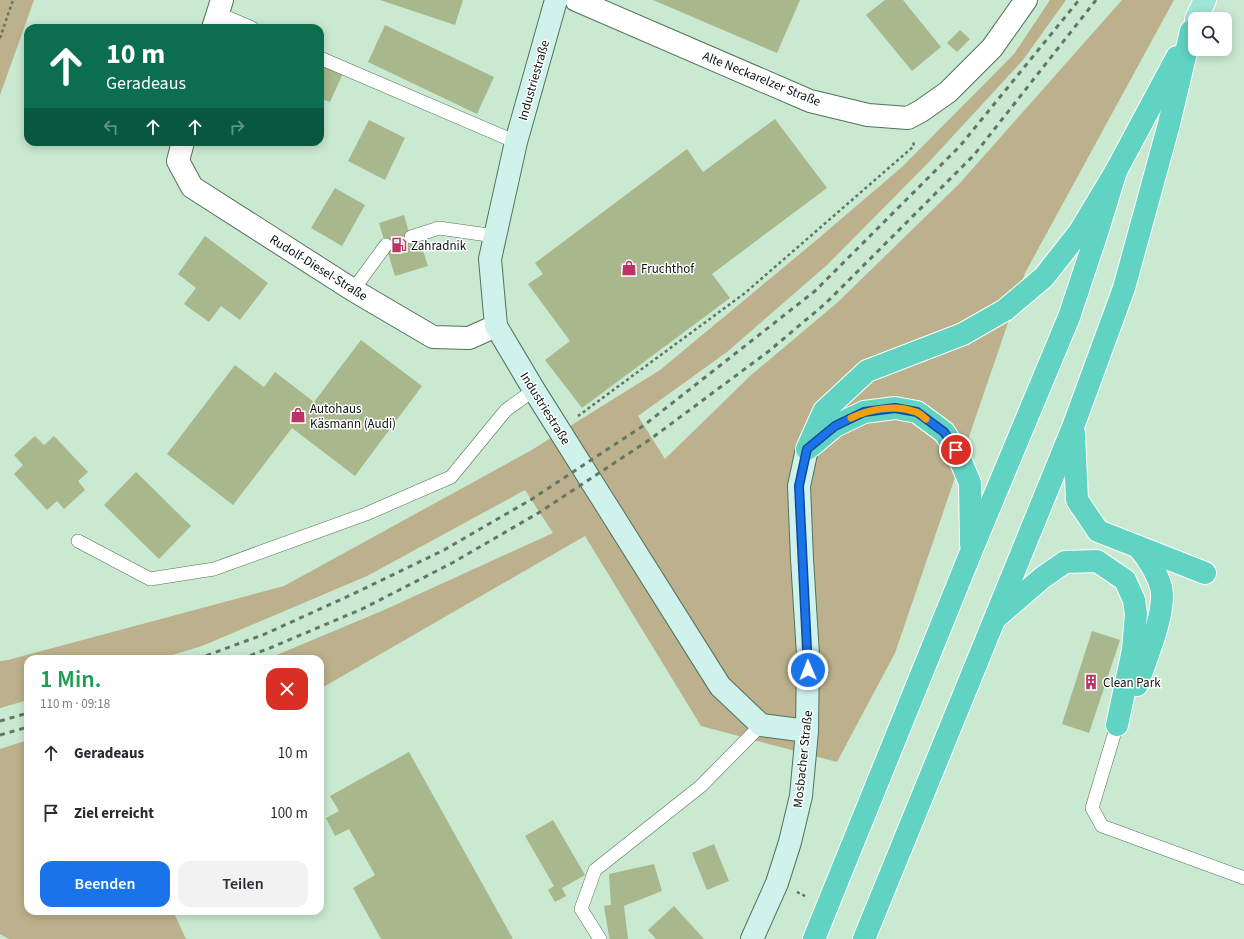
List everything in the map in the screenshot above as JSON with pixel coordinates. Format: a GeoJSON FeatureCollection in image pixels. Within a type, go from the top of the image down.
{"type":"FeatureCollection","features":[{"type":"Feature","properties":{"kind":"highway"},"geometry":{"type":"LineString","coordinates":[[807,449],[824,411],[867,371],[963,334],[1005,310],[1044,277],[1080,230],[1116,171],[1188,35]]}},
{"type":"Feature","properties":{"kind":"highway"},"geometry":{"type":"LineString","coordinates":[[864,939],[1073,428],[1124,288],[1169,124],[1188,48]]}},
{"type":"Feature","properties":{"kind":"highway"},"geometry":{"type":"LineString","coordinates":[[814,939],[1068,317],[1098,230],[1116,171]]}},
{"type":"Feature","properties":{"kind":"highway"},"geometry":{"type":"LineString","coordinates":[[807,449],[835,426],[864,412],[895,408],[917,412],[944,432],[956,450],[970,483],[971,552]]}},
{"type":"Feature","properties":{"kind":"highway"},"geometry":{"type":"LineString","coordinates":[[1073,428],[1077,500],[1098,531],[1205,572]]}},
{"type":"Feature","properties":{"kind":"highway"},"geometry":{"type":"LineString","coordinates":[[1118,725],[1125,719],[1162,610],[1161,587],[1147,557],[1138,547]]}},
{"type":"Feature","properties":{"kind":"highway"},"geometry":{"type":"LineString","coordinates":[[995,618],[1042,578],[1066,562],[1097,560],[1125,580],[1134,600],[1136,614],[1133,650],[1118,725]]}},
{"type":"Feature","properties":{"kind":"main road"},"geometry":{"type":"LineString","coordinates":[[1199,12],[1204,0]]}},
{"type":"Feature","properties":{"kind":"street","name":"Industriestraße"},"geometry":{"type":"LineString","coordinates":[[556,0],[516,142],[490,259],[496,326],[534,390],[720,686],[761,724]]}},
{"type":"Feature","properties":{"kind":"street","name":"Alte Neckarelzer Straße"},"geometry":{"type":"LineString","coordinates":[[576,0],[810,101],[868,115],[908,118],[921,112],[948,92],[992,48],[1026,0]]}},
{"type":"Feature","properties":{"kind":"street","name":"Rudolf-Diesel-Straße"},"geometry":{"type":"LineString","coordinates":[[182,146],[178,161],[192,187],[353,290],[433,337],[469,338],[496,326]]}},
{"type":"Feature","properties":{"kind":"street","name":"Mosbacher Straße"},"geometry":{"type":"LineString","coordinates":[[752,939],[777,883],[790,842],[801,796],[808,731],[808,655],[799,486],[807,449]]}},
{"type":"Feature","properties":{"kind":"street"},"geometry":{"type":"LineString","coordinates":[[761,724],[808,731]]}},
{"type":"Feature","properties":{"kind":"lane"},"geometry":{"type":"LineString","coordinates":[[217,14],[242,24]]}},
{"type":"Feature","properties":{"kind":"lane"},"geometry":{"type":"LineString","coordinates":[[324,60],[516,142]]}},
{"type":"Feature","properties":{"kind":"lane"},"geometry":{"type":"LineString","coordinates":[[411,237],[439,228],[495,236]]}},
{"type":"Feature","properties":{"kind":"lane"},"geometry":{"type":"LineString","coordinates":[[353,290],[386,245]]}},
{"type":"Feature","properties":{"kind":"lane"},"geometry":{"type":"LineString","coordinates":[[78,541],[150,579],[214,569],[366,514],[451,476],[506,410],[534,390]]}},
{"type":"Feature","properties":{"kind":"lane"},"geometry":{"type":"LineString","coordinates":[[600,939],[581,910],[595,870],[701,786],[761,724]]}},
{"type":"Feature","properties":{"kind":"lane"},"geometry":{"type":"LineString","coordinates":[[1118,725],[1092,808],[1102,826],[1244,878]]}},
{"type":"Feature","properties":{"kind":"path"},"geometry":{"type":"LineString","coordinates":[[0,38],[13,0]]}},
{"type":"Feature","properties":{"kind":"path"},"geometry":{"type":"LineString","coordinates":[[560,430],[745,293],[914,146]]}},
{"type":"Feature","properties":{"kind":"shaded area"},"geometry":{"type":"Polygon","coordinates":[[[0,0],[34,0],[25,24],[24,24],[24,28],[0,95],[0,0]]]}},
{"type":"Feature","properties":{"kind":"shaded area"},"geometry":{"type":"Polygon","coordinates":[[[1050,0],[1066,0],[1023,60],[928,163],[827,265],[727,352],[638,416],[665,459],[750,376],[838,302],[960,183],[1122,0],[1174,0],[1025,273],[895,653],[837,762],[701,726],[585,536],[324,687],[324,655],[277,655],[384,610],[553,533],[525,490],[367,576],[202,646],[172,655],[27,655],[284,586],[530,451],[660,370],[902,167],[1014,54],[1050,0]]]}},
{"type":"Feature","properties":{"kind":"shaded area"},"geometry":{"type":"Polygon","coordinates":[[[24,656],[24,701],[0,708],[0,661],[24,656]]]}},
{"type":"Feature","properties":{"kind":"shaded area"},"geometry":{"type":"Polygon","coordinates":[[[24,741],[24,915],[175,915],[186,939],[9,939],[0,934],[0,749],[24,741]]]}},
{"type":"Feature","properties":{"kind":"building"},"geometry":{"type":"Polygon","coordinates":[[[380,0],[463,0],[455,25],[380,0]]]}},
{"type":"Feature","properties":{"kind":"building"},"geometry":{"type":"Polygon","coordinates":[[[653,0],[800,0],[777,53],[653,0]]]}},
{"type":"Feature","properties":{"kind":"building"},"geometry":{"type":"Polygon","coordinates":[[[885,0],[903,0],[941,47],[912,71],[866,15],[885,0]]]}},
{"type":"Feature","properties":{"kind":"building"},"geometry":{"type":"Polygon","coordinates":[[[385,25],[494,77],[477,114],[368,62],[385,25]]]}},
{"type":"Feature","properties":{"kind":"building"},"geometry":{"type":"Polygon","coordinates":[[[960,30],[970,39],[957,52],[947,43],[960,30]]]}},
{"type":"Feature","properties":{"kind":"building"},"geometry":{"type":"Polygon","coordinates":[[[324,63],[344,71],[330,102],[324,100],[324,63]]]}},
{"type":"Feature","properties":{"kind":"building","name":"Fruchthof"},"geometry":{"type":"Polygon","coordinates":[[[775,119],[827,188],[712,274],[730,298],[582,408],[545,360],[570,341],[528,284],[543,274],[535,263],[687,149],[703,172],[775,119]]]}},
{"type":"Feature","properties":{"kind":"building"},"geometry":{"type":"Polygon","coordinates":[[[369,120],[405,138],[385,180],[348,161],[369,120]]]}},
{"type":"Feature","properties":{"kind":"building"},"geometry":{"type":"Polygon","coordinates":[[[335,188],[365,205],[342,246],[311,228],[335,188]]]}},
{"type":"Feature","properties":{"kind":"building","name":"Zahradnik"},"geometry":{"type":"Polygon","coordinates":[[[404,215],[413,246],[421,244],[428,266],[395,276],[379,223],[404,215]]]}},
{"type":"Feature","properties":{"kind":"building"},"geometry":{"type":"Polygon","coordinates":[[[205,236],[268,283],[240,320],[221,306],[209,322],[184,304],[196,288],[178,274],[205,236]]]}},
{"type":"Feature","properties":{"kind":"building","name":"Autohaus Käsmann (Audi)"},"geometry":{"type":"Polygon","coordinates":[[[361,340],[422,386],[355,476],[292,428],[233,505],[167,454],[235,365],[264,387],[275,372],[314,402],[361,340]]]}},
{"type":"Feature","properties":{"kind":"building"},"geometry":{"type":"Polygon","coordinates":[[[35,436],[44,445],[54,436],[88,472],[78,481],[85,490],[64,509],[57,501],[47,510],[14,474],[23,465],[14,455],[35,436]]]}},
{"type":"Feature","properties":{"kind":"building"},"geometry":{"type":"Polygon","coordinates":[[[136,472],[191,526],[159,559],[104,505],[136,472]]]}},
{"type":"Feature","properties":{"kind":"building","name":"Clean Park"},"geometry":{"type":"Polygon","coordinates":[[[1092,631],[1120,640],[1089,733],[1062,724],[1092,631]]]}},
{"type":"Feature","properties":{"kind":"building"},"geometry":{"type":"Polygon","coordinates":[[[409,752],[513,939],[381,939],[353,888],[375,875],[349,829],[335,836],[326,818],[339,811],[330,796],[409,752]]]}},
{"type":"Feature","properties":{"kind":"building"},"geometry":{"type":"Polygon","coordinates":[[[553,820],[585,875],[562,888],[566,896],[555,902],[548,890],[554,886],[525,836],[553,820]]]}},
{"type":"Feature","properties":{"kind":"building"},"geometry":{"type":"Polygon","coordinates":[[[714,844],[729,881],[707,890],[692,853],[714,844]]]}},
{"type":"Feature","properties":{"kind":"building"},"geometry":{"type":"Polygon","coordinates":[[[654,864],[662,891],[624,906],[628,939],[610,939],[604,906],[611,905],[609,874],[654,864]]]}},
{"type":"Feature","properties":{"kind":"building"},"geometry":{"type":"Polygon","coordinates":[[[674,906],[704,939],[656,939],[648,930],[674,906]]]}},
{"type":"Feature","properties":{"kind":"railway"},"geometry":{"type":"LineString","coordinates":[[208,655],[265,634],[444,550],[532,499],[643,426],[815,291],[960,146],[1079,0]]}},
{"type":"Feature","properties":{"kind":"railway"},"geometry":{"type":"LineString","coordinates":[[252,655],[362,609],[452,563],[540,512],[652,438],[769,351],[826,303],[974,155],[1096,0]]}},
{"type":"Feature","properties":{"kind":"railway"},"geometry":{"type":"LineString","coordinates":[[0,721],[24,714]]}},
{"type":"Feature","properties":{"kind":"railway"},"geometry":{"type":"LineString","coordinates":[[0,735],[24,728]]}},
{"type":"Feature","properties":{"kind":"slow traffic"},"geometry":{"type":"LineString","coordinates":[[851,418],[864,412],[895,408],[917,412],[926,419]]}},
{"type":"Feature","properties":{"kind":"place","name":"Zahradnik"},"geometry":{"type":"Point","coordinates":[399,245]}},
{"type":"Feature","properties":{"kind":"place","name":"Fruchthof"},"geometry":{"type":"Point","coordinates":[629,268]}},
{"type":"Feature","properties":{"kind":"place","name":"Autohaus Käsmann (Audi)"},"geometry":{"type":"Point","coordinates":[298,415]}},
{"type":"Feature","properties":{"kind":"place","name":"Clean Park"},"geometry":{"type":"Point","coordinates":[1091,682]}},
{"type":"Feature","properties":{"kind":"route"},"geometry":{"type":"LineString","coordinates":[[808,670],[799,486],[807,449],[835,426],[864,412],[895,408],[917,412],[944,432],[956,450]]}}]}
